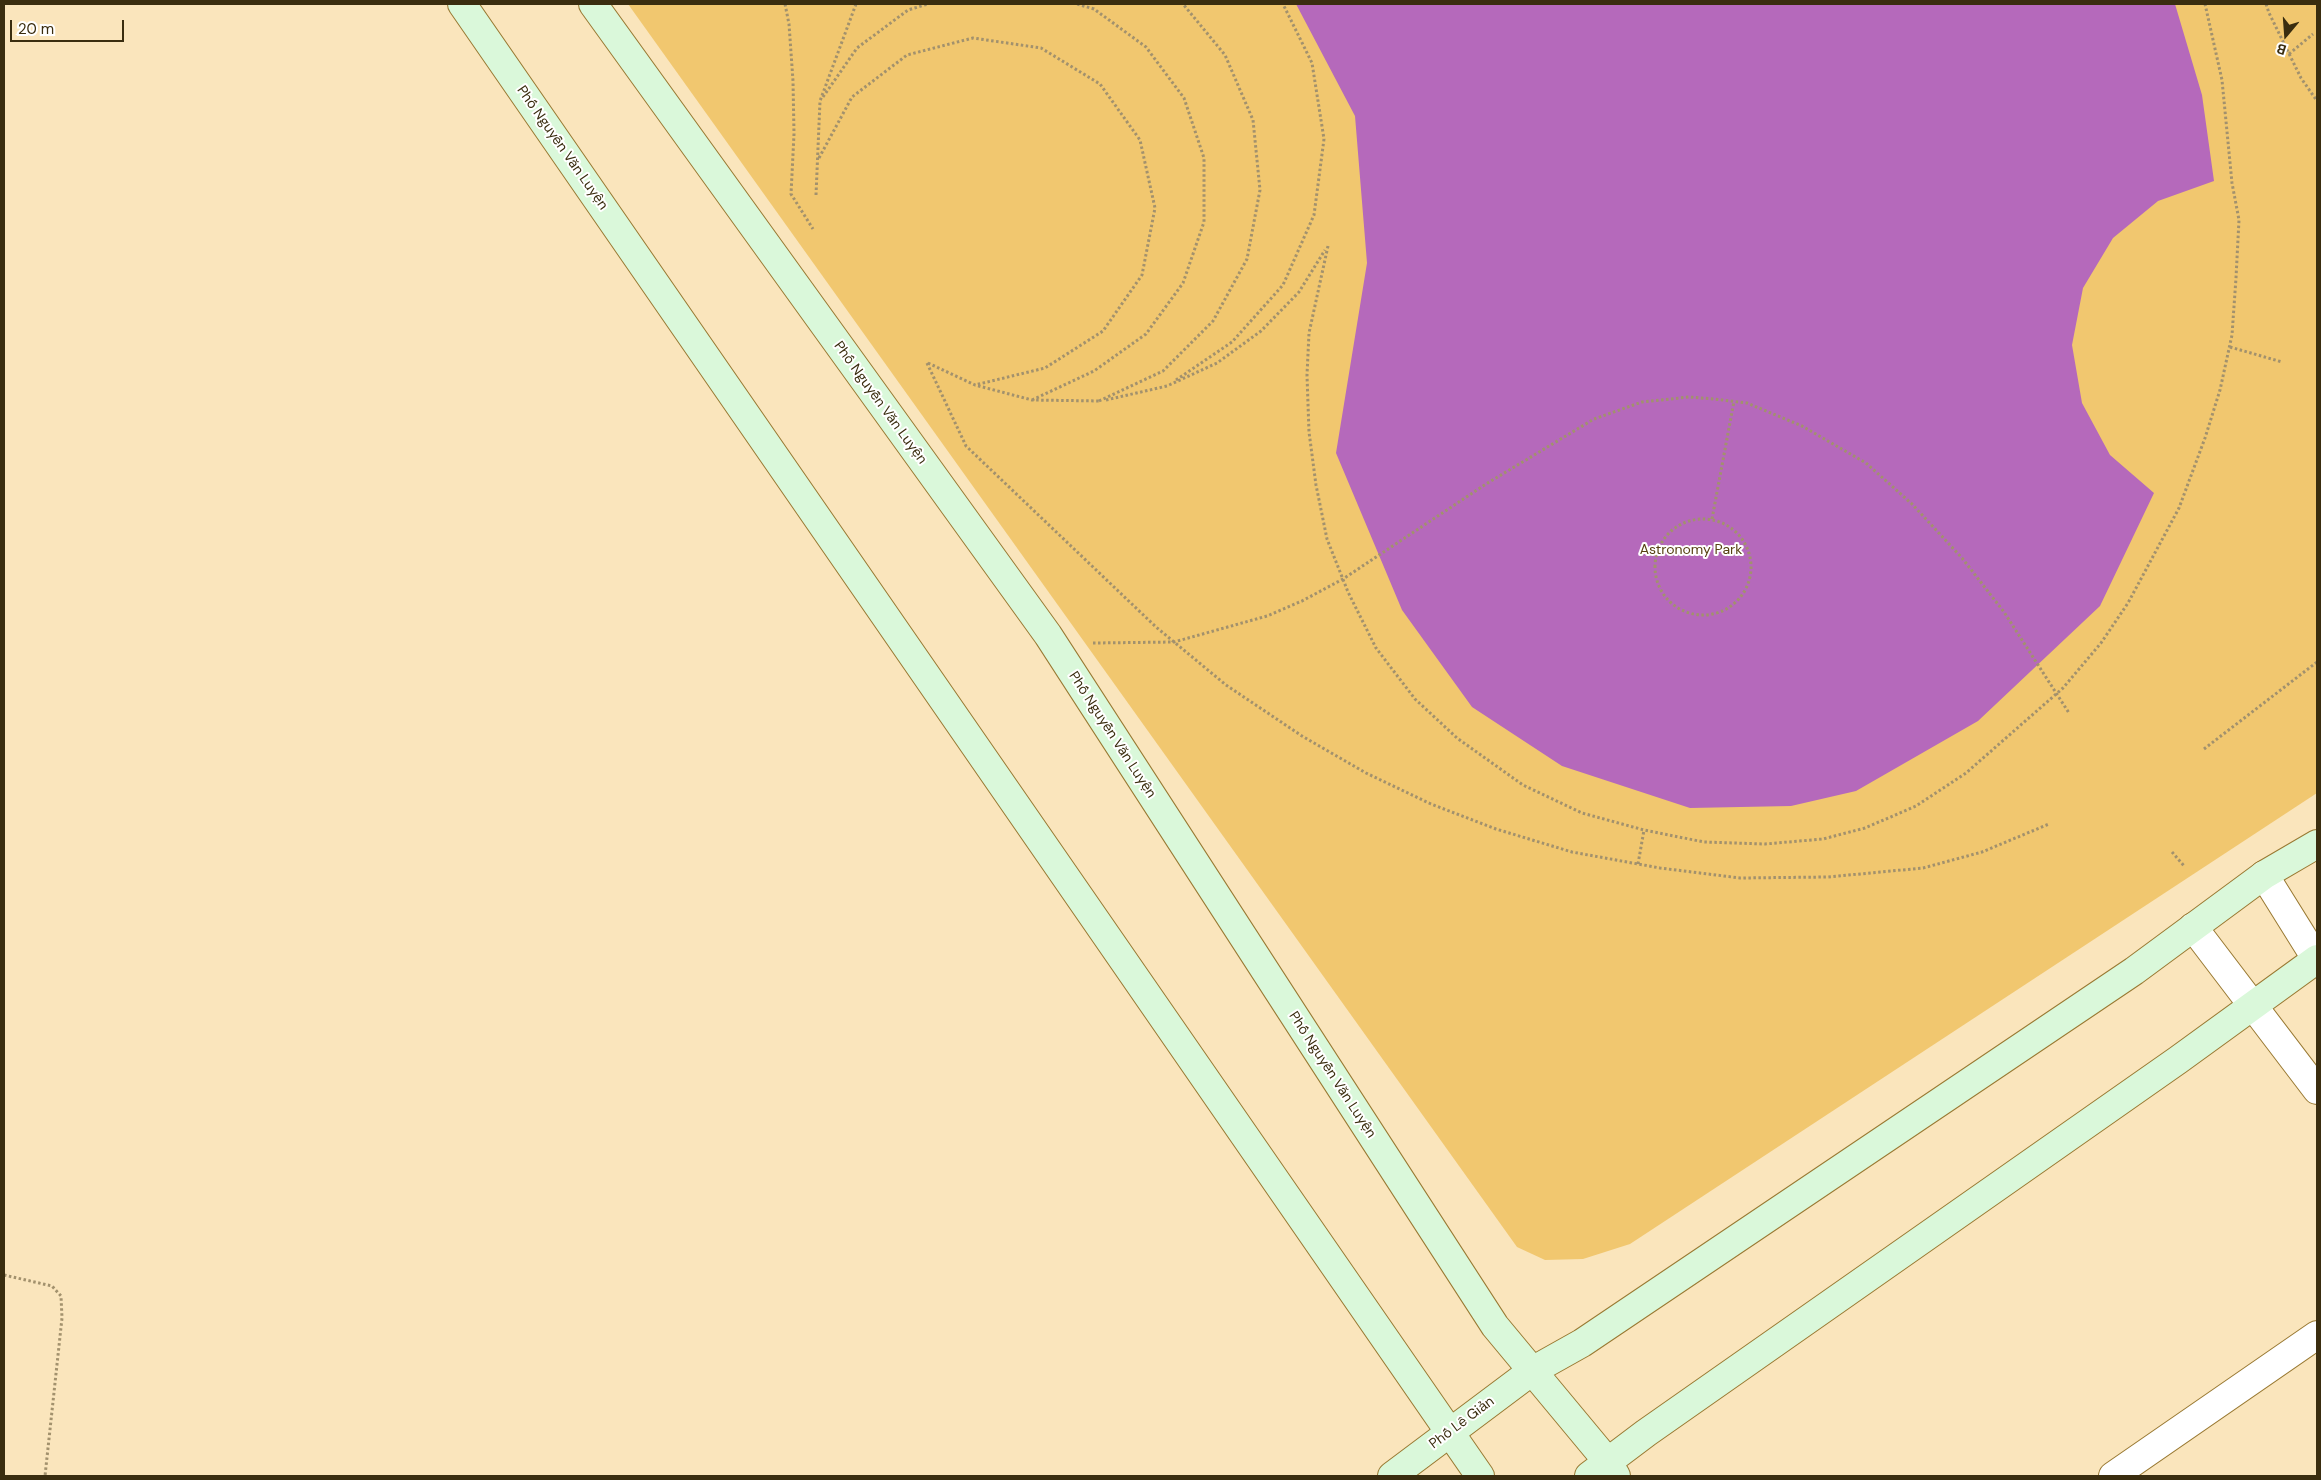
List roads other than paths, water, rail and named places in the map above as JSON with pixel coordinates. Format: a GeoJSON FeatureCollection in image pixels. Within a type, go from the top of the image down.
{"type":"FeatureCollection","features":[{"type":"Feature","properties":{"kind":"main road","name":"Phố Nguyễn Văn Luyện"},"geometry":{"type":"LineString","coordinates":[[462,4],[1480,1476]]}},
{"type":"Feature","properties":{"kind":"main road","name":"Phố Nguyễn Văn Luyện"},"geometry":{"type":"LineString","coordinates":[[593,4],[1048,636],[1494,1326],[1532,1371],[1604,1472]]}},
{"type":"Feature","properties":{"kind":"main road","name":"Phố Lê Giản"},"geometry":{"type":"LineString","coordinates":[[1392,1476],[1532,1371],[1582,1344],[2134,971],[2264,875],[2317,844]]}},
{"type":"Feature","properties":{"kind":"main road"},"geometry":{"type":"LineString","coordinates":[[1604,1472],[1646,1433],[2253,1007],[2317,960]]}},
{"type":"Feature","properties":{"kind":"street"},"geometry":{"type":"LineString","coordinates":[[2264,875],[2317,960]]}},
{"type":"Feature","properties":{"kind":"street"},"geometry":{"type":"LineString","coordinates":[[2193,927],[2317,1090]]}},
{"type":"Feature","properties":{"kind":"street"},"geometry":{"type":"LineString","coordinates":[[2112,1476],[2317,1335]]}},
{"type":"Feature","properties":{"kind":"park label","name":"Astronomy Park"},"geometry":{"type":"Point","coordinates":[1691,550]}}]}
